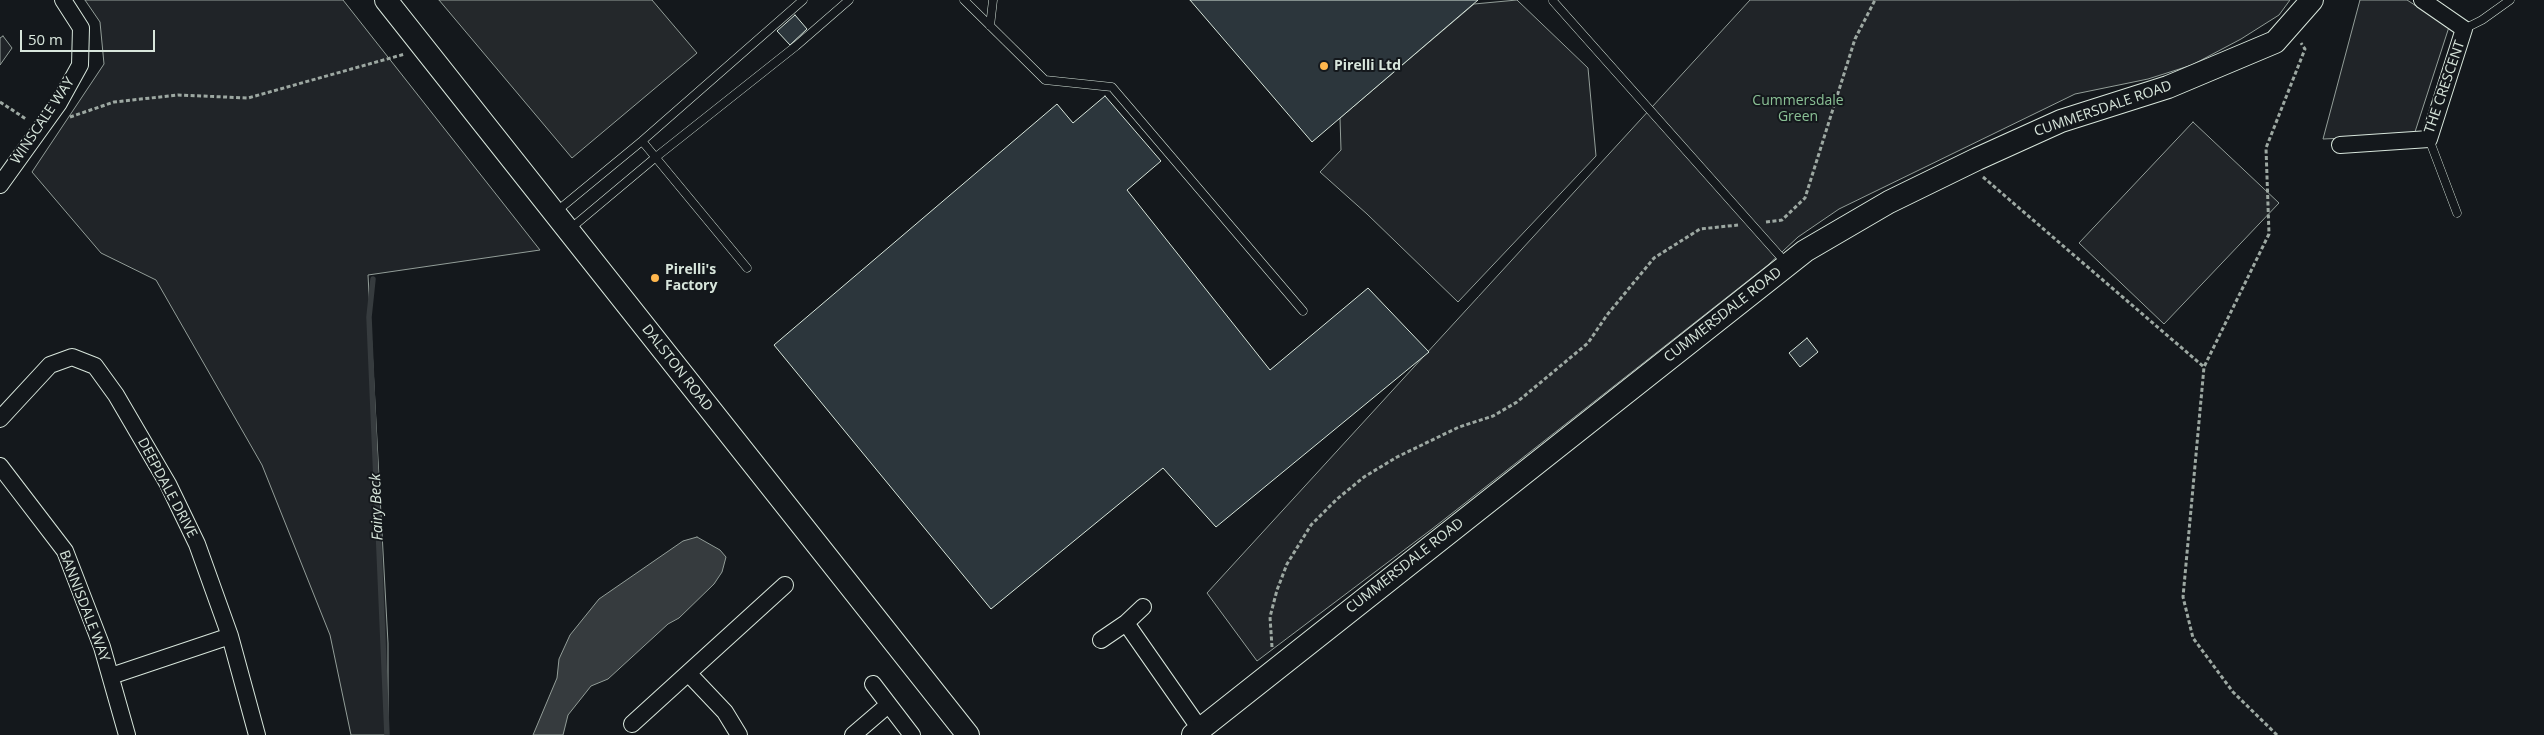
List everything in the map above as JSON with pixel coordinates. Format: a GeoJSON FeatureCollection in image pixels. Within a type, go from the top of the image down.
{"type":"FeatureCollection","features":[{"type":"Feature","properties":{"kind":"street","name":"WINSCALE WAY"},"geometry":{"type":"LineString","coordinates":[[0,185],[58,102],[80,65],[82,28],[63,0]]}},
{"type":"Feature","properties":{"kind":"street","name":"DALSTON ROAD"},"geometry":{"type":"LineString","coordinates":[[386,0],[968,735]]}},
{"type":"Feature","properties":{"kind":"street","name":"CUMMERSDALE ROAD"},"geometry":{"type":"LineString","coordinates":[[1196,732],[1805,251],[1889,202],[1968,163],[2061,121],[2168,87],[2275,42],[2312,0]]}},
{"type":"Feature","properties":{"kind":"street","name":"THE CRESCENT"},"geometry":{"type":"LineString","coordinates":[[2340,145],[2430,139],[2464,29],[2422,0]]}},
{"type":"Feature","properties":{"kind":"street","name":"DEEPDALE DRIVE"},"geometry":{"type":"LineString","coordinates":[[0,419],[50,365],[72,357],[94,366],[116,395],[168,484],[197,544],[230,636],[257,735]]}},
{"type":"Feature","properties":{"kind":"street","name":"BANNISDALE WAY"},"geometry":{"type":"LineString","coordinates":[[0,466],[65,551],[102,647],[127,735]]}},
{"type":"Feature","properties":{"kind":"street"},"geometry":{"type":"LineString","coordinates":[[632,724],[689,674],[784,585]]}},
{"type":"Feature","properties":{"kind":"street"},"geometry":{"type":"LineString","coordinates":[[1101,640],[1126,623],[1143,607]]}},
{"type":"Feature","properties":{"kind":"street"},"geometry":{"type":"LineString","coordinates":[[1126,623],[1196,732]]}},
{"type":"Feature","properties":{"kind":"street"},"geometry":{"type":"LineString","coordinates":[[111,676],[230,636]]}},
{"type":"Feature","properties":{"kind":"street"},"geometry":{"type":"LineString","coordinates":[[689,674],[725,712],[739,735]]}},
{"type":"Feature","properties":{"kind":"street"},"geometry":{"type":"LineString","coordinates":[[873,684],[912,735]]}},
{"type":"Feature","properties":{"kind":"street"},"geometry":{"type":"LineString","coordinates":[[852,735],[888,705]]}},
{"type":"Feature","properties":{"kind":"lane"},"geometry":{"type":"LineString","coordinates":[[555,212],[642,140],[803,0]]}},
{"type":"Feature","properties":{"kind":"lane"},"geometry":{"type":"LineString","coordinates":[[568,230],[656,156],[796,46],[849,0]]}},
{"type":"Feature","properties":{"kind":"lane"},"geometry":{"type":"LineString","coordinates":[[964,0],[1045,80],[1112,87],[1303,311]]}},
{"type":"Feature","properties":{"kind":"lane"},"geometry":{"type":"LineString","coordinates":[[990,26],[993,0]]}},
{"type":"Feature","properties":{"kind":"lane"},"geometry":{"type":"LineString","coordinates":[[2464,29],[2482,20],[2510,0]]}},
{"type":"Feature","properties":{"kind":"lane"},"geometry":{"type":"LineString","coordinates":[[1553,2],[1788,265]]}},
{"type":"Feature","properties":{"kind":"lane"},"geometry":{"type":"LineString","coordinates":[[2430,139],[2457,213]]}},
{"type":"Feature","properties":{"kind":"lane"},"geometry":{"type":"LineString","coordinates":[[642,140],[747,268]]}},
{"type":"Feature","properties":{"kind":"path"},"geometry":{"type":"LineString","coordinates":[[1279,666],[1271,646],[1270,618],[1277,590],[1287,564],[1311,526],[1337,499],[1364,477],[1397,457],[1459,427],[1492,416],[1516,402],[1588,343],[1607,315],[1654,258],[1677,242],[1700,228],[1782,220],[1805,198],[1855,39],[1875,0]]}},
{"type":"Feature","properties":{"kind":"path"},"geometry":{"type":"LineString","coordinates":[[2277,735],[2233,692],[2193,638],[2183,597],[2204,367],[2269,234],[2266,148],[2305,50],[2291,23]]}},
{"type":"Feature","properties":{"kind":"path"},"geometry":{"type":"LineString","coordinates":[[0,102],[39,128],[114,102],[178,95],[248,98],[424,48]]}},
{"type":"Feature","properties":{"kind":"path"},"geometry":{"type":"LineString","coordinates":[[1968,163],[2204,367]]}},
{"type":"Feature","properties":{"kind":"green space"},"geometry":{"type":"Polygon","coordinates":[[[85,0],[343,0],[540,250],[368,275],[388,643],[388,735],[351,735],[330,635],[262,465],[156,280],[101,253],[32,172],[104,64],[100,22],[85,0]]]}},
{"type":"Feature","properties":{"kind":"green space"},"geometry":{"type":"Polygon","coordinates":[[[1517,0],[1588,68],[1596,156],[1458,302],[1367,214],[1320,172],[1341,150],[1340,118],[1474,4],[1517,0]]]}},
{"type":"Feature","properties":{"kind":"green space","name":"Cummersdale Green"},"geometry":{"type":"Polygon","coordinates":[[[1750,0],[2290,0],[2279,15],[2241,39],[2192,65],[2148,79],[2075,94],[1839,209],[1798,237],[1768,265],[1432,529],[1257,661],[1207,593],[1750,0]]]}},
{"type":"Feature","properties":{"kind":"green space"},"geometry":{"type":"Polygon","coordinates":[[[2360,0],[2407,0],[2449,27],[2414,135],[2323,139],[2360,0]]]}},
{"type":"Feature","properties":{"kind":"green space"},"geometry":{"type":"Polygon","coordinates":[[[3,36],[12,48],[0,65],[0,38],[3,36]]]}},
{"type":"Feature","properties":{"kind":"green space"},"geometry":{"type":"Polygon","coordinates":[[[2193,122],[2279,203],[2164,324],[2079,243],[2193,122]]]}},
{"type":"Feature","properties":{"kind":"shaded area"},"geometry":{"type":"Polygon","coordinates":[[[439,0],[652,0],[697,53],[572,158],[439,0]]]}},
{"type":"Feature","properties":{"kind":"shaded area"},"geometry":{"type":"Polygon","coordinates":[[[697,537],[720,550],[726,557],[722,572],[714,584],[679,618],[668,624],[608,679],[591,686],[568,715],[563,735],[533,735],[557,678],[559,659],[570,635],[599,599],[683,541],[697,537]]]}},
{"type":"Feature","properties":{"kind":"building","name":"Pirelli Ltd"},"geometry":{"type":"Polygon","coordinates":[[[1190,0],[1478,0],[1312,142],[1190,0]]]}},
{"type":"Feature","properties":{"kind":"building"},"geometry":{"type":"Polygon","coordinates":[[[795,15],[807,29],[790,45],[777,31],[795,15]]]}},
{"type":"Feature","properties":{"kind":"building"},"geometry":{"type":"Polygon","coordinates":[[[1105,96],[1161,161],[1127,190],[1270,370],[1368,288],[1429,352],[1216,527],[1163,468],[991,609],[774,345],[1057,104],[1073,123],[1105,96]]]}},
{"type":"Feature","properties":{"kind":"building"},"geometry":{"type":"Polygon","coordinates":[[[1807,338],[1818,352],[1800,367],[1789,353],[1807,338]]]}},
{"type":"Feature","properties":{"kind":"waterway","name":"Fairy Beck"},"geometry":{"type":"LineString","coordinates":[[373,279],[369,317],[387,735]]}},
{"type":"Feature","properties":{"kind":"place","name":"Pirelli Ltd"},"geometry":{"type":"Point","coordinates":[1324,66]}},
{"type":"Feature","properties":{"kind":"place","name":"Pirelli's Factory"},"geometry":{"type":"Point","coordinates":[655,278]}}]}
